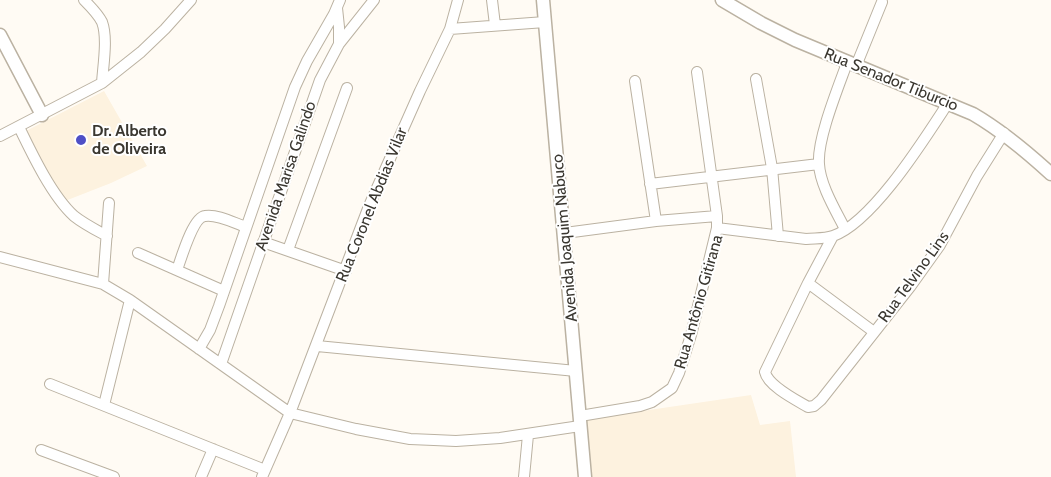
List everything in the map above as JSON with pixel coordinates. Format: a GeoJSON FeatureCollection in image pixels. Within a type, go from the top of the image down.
{"type":"FeatureCollection","features":[{"type":"Feature","properties":{"kind":"street"},"geometry":{"type":"LineString","coordinates":[[84,0],[93,9],[102,23],[104,36],[102,83]]}},
{"type":"Feature","properties":{"kind":"street"},"geometry":{"type":"LineString","coordinates":[[0,136],[102,83],[141,52],[191,0]]}},
{"type":"Feature","properties":{"kind":"street","name":"Avenida Marisa Galindo"},"geometry":{"type":"LineString","coordinates":[[221,364],[317,88],[339,44],[374,0]]}},
{"type":"Feature","properties":{"kind":"street","name":"Rua Coronel Abdias Vilar"},"geometry":{"type":"LineString","coordinates":[[264,474],[317,346],[373,197],[450,29],[458,0]]}},
{"type":"Feature","properties":{"kind":"street"},"geometry":{"type":"LineString","coordinates":[[492,0],[495,25]]}},
{"type":"Feature","properties":{"kind":"street","name":"Avenida Joaquim Nabuco"},"geometry":{"type":"LineString","coordinates":[[543,0],[586,477]]}},
{"type":"Feature","properties":{"kind":"street","name":"Rua Senador Tiburcio"},"geometry":{"type":"LineString","coordinates":[[722,0],[761,23],[852,65],[948,102],[973,114],[1020,145],[1051,174]]}},
{"type":"Feature","properties":{"kind":"street"},"geometry":{"type":"LineString","coordinates":[[845,229],[822,177],[819,164],[820,149],[828,120],[882,2]]}},
{"type":"Feature","properties":{"kind":"street"},"geometry":{"type":"LineString","coordinates":[[338,4],[339,44]]}},
{"type":"Feature","properties":{"kind":"street","name":"Avenida Marisa Galindo"},"geometry":{"type":"LineString","coordinates":[[199,349],[215,319],[301,74],[338,4]]}},
{"type":"Feature","properties":{"kind":"street"},"geometry":{"type":"LineString","coordinates":[[450,29],[545,22]]}},
{"type":"Feature","properties":{"kind":"street"},"geometry":{"type":"LineString","coordinates":[[0,36],[42,115]]}},
{"type":"Feature","properties":{"kind":"street"},"geometry":{"type":"LineString","coordinates":[[696,72],[717,216],[717,228]]}},
{"type":"Feature","properties":{"kind":"street"},"geometry":{"type":"LineString","coordinates":[[756,80],[772,168],[778,236]]}},
{"type":"Feature","properties":{"kind":"street"},"geometry":{"type":"LineString","coordinates":[[635,81],[656,221]]}},
{"type":"Feature","properties":{"kind":"street"},"geometry":{"type":"LineString","coordinates":[[288,250],[347,88]]}},
{"type":"Feature","properties":{"kind":"street","name":"Rua Antônio Gitirana"},"geometry":{"type":"LineString","coordinates":[[290,413],[356,430],[410,439],[456,441],[528,435],[640,406],[656,399],[672,388],[679,373],[691,335],[717,228],[778,236],[813,238],[833,236],[865,213],[890,184],[913,156],[948,102]]}},
{"type":"Feature","properties":{"kind":"street"},"geometry":{"type":"LineString","coordinates":[[18,127],[63,203],[82,222],[107,236]]}},
{"type":"Feature","properties":{"kind":"street","name":"Rua Telvino Lins"},"geometry":{"type":"LineString","coordinates":[[808,283],[765,372],[766,377],[772,383],[808,407],[814,406],[821,400],[910,287],[940,245],[977,176],[1004,133]]}},
{"type":"Feature","properties":{"kind":"street"},"geometry":{"type":"LineString","coordinates":[[650,184],[711,175],[819,164]]}},
{"type":"Feature","properties":{"kind":"street"},"geometry":{"type":"LineString","coordinates":[[103,284],[110,203]]}},
{"type":"Feature","properties":{"kind":"street"},"geometry":{"type":"LineString","coordinates":[[177,270],[194,225],[199,218],[213,216],[246,228]]}},
{"type":"Feature","properties":{"kind":"street"},"geometry":{"type":"LineString","coordinates":[[565,233],[656,221],[717,216]]}},
{"type":"Feature","properties":{"kind":"street"},"geometry":{"type":"LineString","coordinates":[[833,236],[808,283],[874,332]]}},
{"type":"Feature","properties":{"kind":"street"},"geometry":{"type":"LineString","coordinates":[[263,242],[346,271]]}},
{"type":"Feature","properties":{"kind":"street"},"geometry":{"type":"LineString","coordinates":[[138,253],[224,291]]}},
{"type":"Feature","properties":{"kind":"street"},"geometry":{"type":"LineString","coordinates":[[0,258],[103,284],[130,300],[290,413]]}},
{"type":"Feature","properties":{"kind":"street"},"geometry":{"type":"LineString","coordinates":[[104,405],[130,300]]}},
{"type":"Feature","properties":{"kind":"street"},"geometry":{"type":"LineString","coordinates":[[317,346],[576,371]]}},
{"type":"Feature","properties":{"kind":"street"},"geometry":{"type":"LineString","coordinates":[[50,384],[213,449],[264,474]]}},
{"type":"Feature","properties":{"kind":"street"},"geometry":{"type":"LineString","coordinates":[[524,477],[528,435]]}},
{"type":"Feature","properties":{"kind":"street"},"geometry":{"type":"LineString","coordinates":[[201,477],[213,449]]}},
{"type":"Feature","properties":{"kind":"street"},"geometry":{"type":"LineString","coordinates":[[41,450],[114,477]]}},
{"type":"Feature","properties":{"kind":"shaded area","name":"Dr. Alberto de Oliveira"},"geometry":{"type":"Polygon","coordinates":[[[104,91],[147,166],[111,183],[65,201],[24,132],[104,91]]]}},
{"type":"Feature","properties":{"kind":"shaded area"},"geometry":{"type":"Polygon","coordinates":[[[751,395],[760,425],[790,421],[796,477],[586,477],[581,420],[751,395]]]}},
{"type":"Feature","properties":{"kind":"place","name":"Dr. Alberto de Oliveira"},"geometry":{"type":"Point","coordinates":[81,140]}}]}
